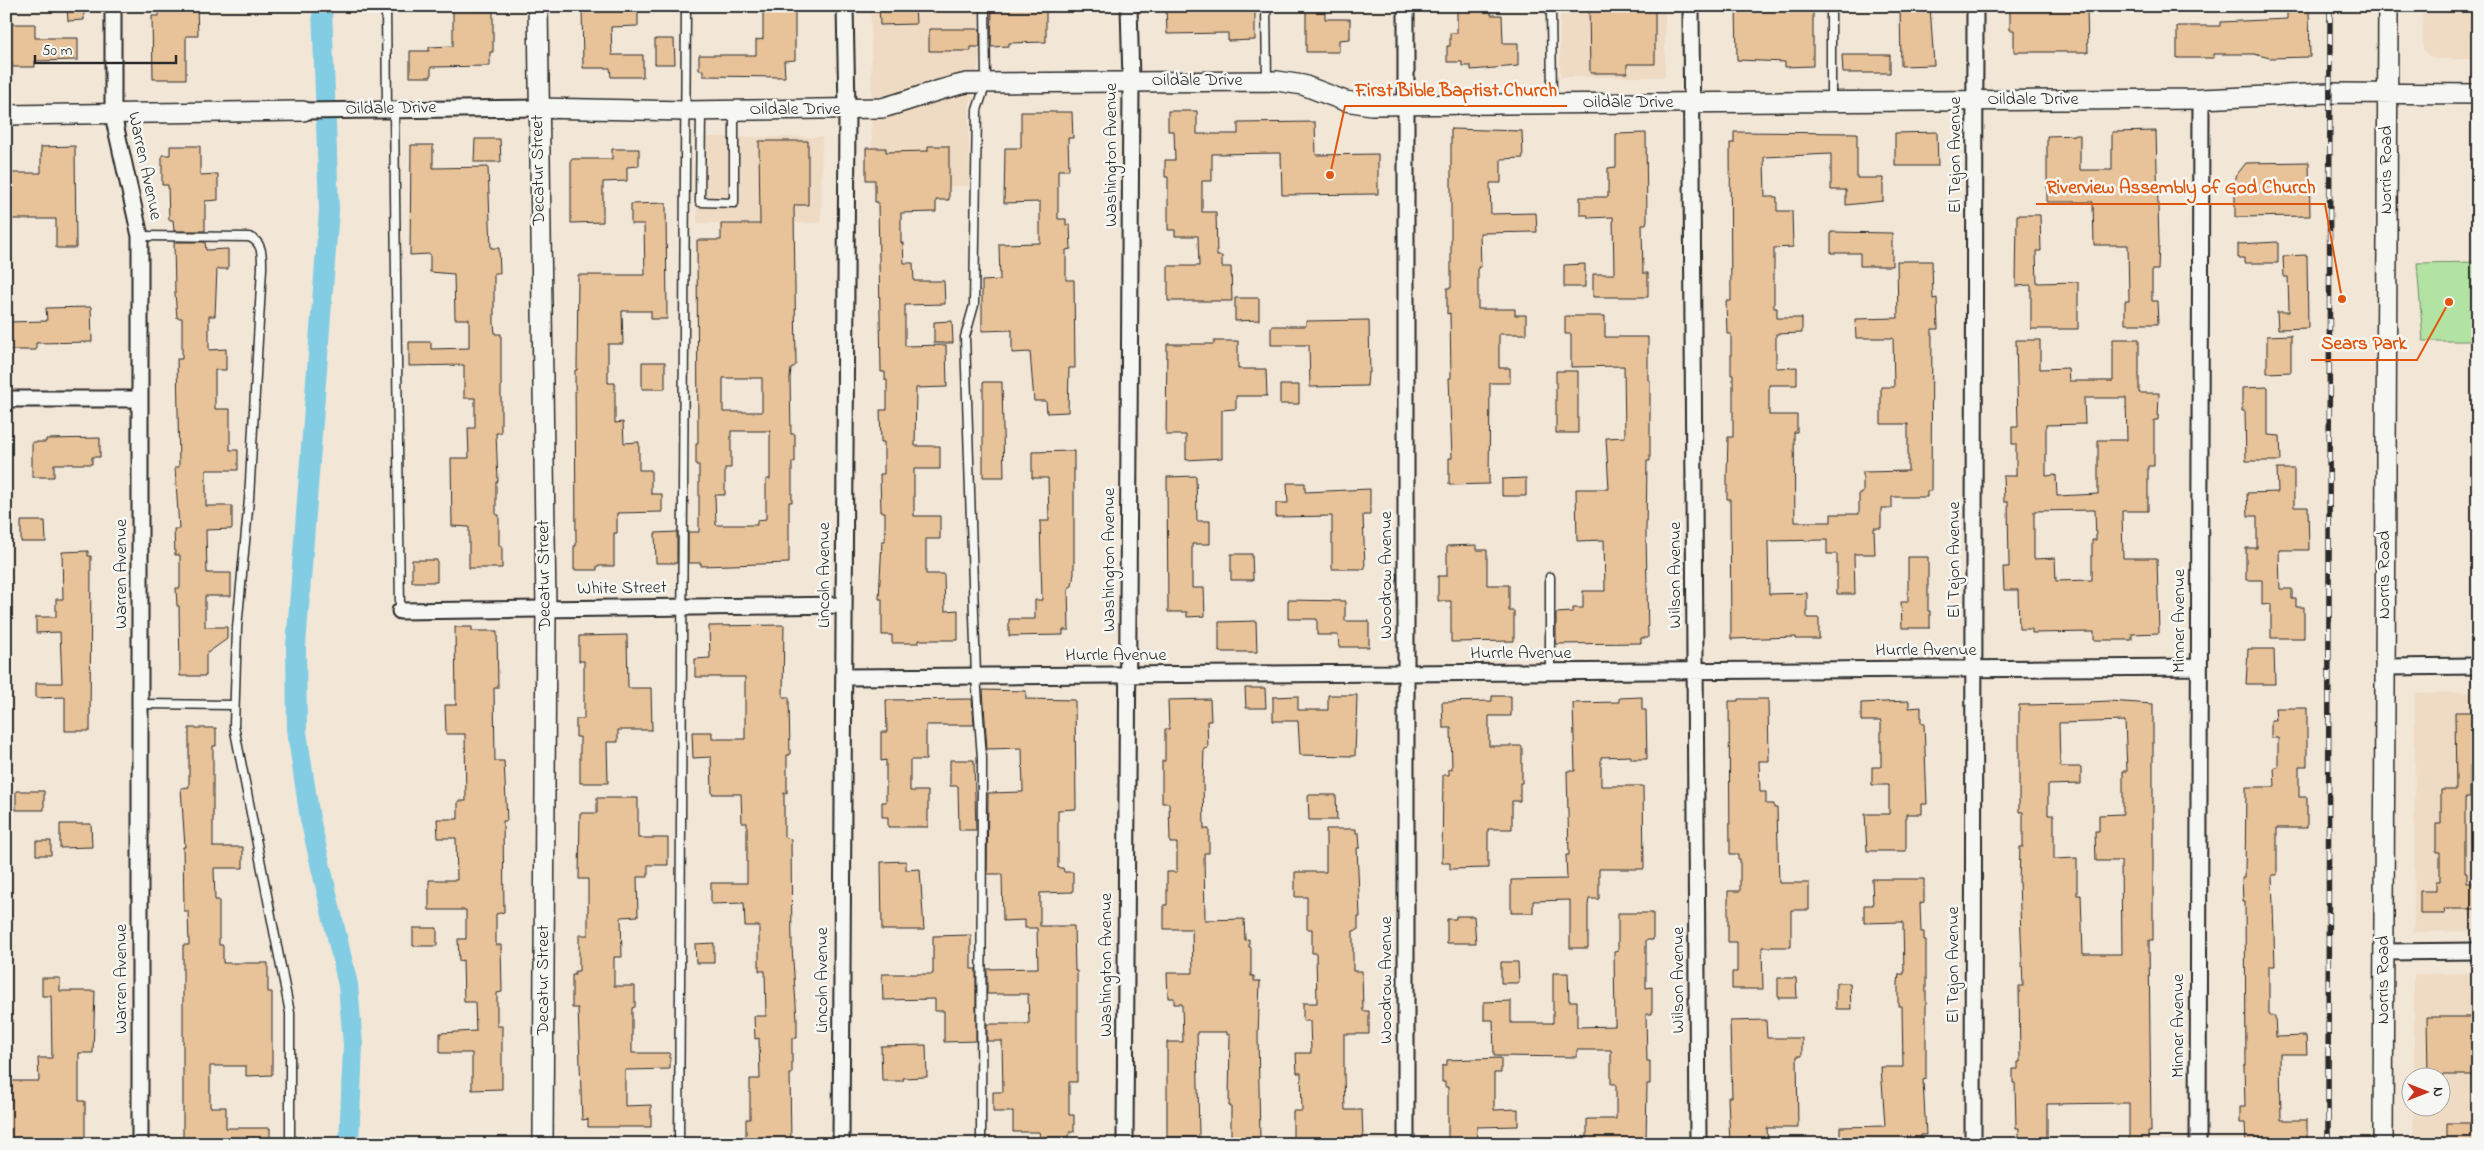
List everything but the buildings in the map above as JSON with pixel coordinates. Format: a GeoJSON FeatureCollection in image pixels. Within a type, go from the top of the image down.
{"type":"FeatureCollection","features":[{"type":"Feature","properties":{"kind":"street","name":"Warren Avenue"},"geometry":{"type":"LineString","coordinates":[[113,6],[113,115],[140,236],[140,1144]]}},
{"type":"Feature","properties":{"kind":"street","name":"Decatur Street"},"geometry":{"type":"LineString","coordinates":[[538,6],[546,609],[543,1144]]}},
{"type":"Feature","properties":{"kind":"street","name":"Lincoln Avenue"},"geometry":{"type":"LineString","coordinates":[[841,1144],[847,109],[844,6]]}},
{"type":"Feature","properties":{"kind":"street","name":"Washington Avenue"},"geometry":{"type":"LineString","coordinates":[[1125,1144],[1131,81],[1129,6]]}},
{"type":"Feature","properties":{"kind":"street","name":"Woodrow Avenue"},"geometry":{"type":"LineString","coordinates":[[1406,6],[1406,1144]]}},
{"type":"Feature","properties":{"kind":"street","name":"Wilson Avenue"},"geometry":{"type":"LineString","coordinates":[[1690,6],[1698,1144]]}},
{"type":"Feature","properties":{"kind":"street","name":"El Tejon Avenue"},"geometry":{"type":"LineString","coordinates":[[1973,1144],[1975,6]]}},
{"type":"Feature","properties":{"kind":"street","name":"Norris Road"},"geometry":{"type":"LineString","coordinates":[[2383,1144],[2388,6]]}},
{"type":"Feature","properties":{"kind":"street","name":"Oildale Drive"},"geometry":{"type":"LineString","coordinates":[[6,115],[113,115],[390,109],[734,110],[882,108],[910,101],[941,88],[967,83],[1131,81],[1267,81],[1303,85],[1345,101],[1371,105],[2201,98],[2387,93],[2478,94]]}},
{"type":"Feature","properties":{"kind":"street","name":"Minner Avenue"},"geometry":{"type":"LineString","coordinates":[[2198,1144],[2201,98]]}},
{"type":"Feature","properties":{"kind":"street"},"geometry":{"type":"LineString","coordinates":[[6,399],[140,399]]}},
{"type":"Feature","properties":{"kind":"street","name":"White Street"},"geometry":{"type":"LineString","coordinates":[[400,611],[844,605]]}},
{"type":"Feature","properties":{"kind":"street"},"geometry":{"type":"LineString","coordinates":[[2385,667],[2478,666]]}},
{"type":"Feature","properties":{"kind":"street","name":"Hurrle Avenue"},"geometry":{"type":"LineString","coordinates":[[844,677],[2199,667]]}},
{"type":"Feature","properties":{"kind":"street"},"geometry":{"type":"LineString","coordinates":[[2384,952],[2478,951]]}},
{"type":"Feature","properties":{"kind":"lane"},"geometry":{"type":"LineString","coordinates":[[386,6],[390,109],[400,611]]}},
{"type":"Feature","properties":{"kind":"lane"},"geometry":{"type":"LineString","coordinates":[[686,6],[700,202],[734,203],[734,110]]}},
{"type":"Feature","properties":{"kind":"lane"},"geometry":{"type":"LineString","coordinates":[[981,1144],[982,758],[976,676],[965,337],[974,305],[976,110],[986,83],[985,6]]}},
{"type":"Feature","properties":{"kind":"lane"},"geometry":{"type":"LineString","coordinates":[[1266,6],[1267,81]]}},
{"type":"Feature","properties":{"kind":"lane"},"geometry":{"type":"LineString","coordinates":[[1551,6],[1552,104]]}},
{"type":"Feature","properties":{"kind":"lane"},"geometry":{"type":"LineString","coordinates":[[1831,6],[1831,102]]}},
{"type":"Feature","properties":{"kind":"lane"},"geometry":{"type":"LineString","coordinates":[[679,1144],[682,607],[694,110]]}},
{"type":"Feature","properties":{"kind":"lane"},"geometry":{"type":"LineString","coordinates":[[140,236],[249,237],[255,239],[261,249],[262,268],[249,499],[238,628],[234,705],[235,741],[290,1013],[290,1144]]}},
{"type":"Feature","properties":{"kind":"lane"},"geometry":{"type":"LineString","coordinates":[[1550,577],[1550,672]]}},
{"type":"Feature","properties":{"kind":"lane"},"geometry":{"type":"LineString","coordinates":[[140,704],[234,705]]}},
{"type":"Feature","properties":{"kind":"shaded area"},"geometry":{"type":"Polygon","coordinates":[[[871,6],[979,6],[980,56],[969,109],[969,186],[872,186],[871,6]]]}},
{"type":"Feature","properties":{"kind":"shaded area"},"geometry":{"type":"Polygon","coordinates":[[[1560,6],[1665,6],[1665,77],[1560,77],[1560,6]]]}},
{"type":"Feature","properties":{"kind":"shaded area"},"geometry":{"type":"Polygon","coordinates":[[[2422,6],[2478,6],[2478,59],[2439,59],[2429,56],[2423,49],[2422,6]]]}},
{"type":"Feature","properties":{"kind":"shaded area"},"geometry":{"type":"Polygon","coordinates":[[[697,137],[822,137],[821,223],[697,223],[697,137]]]}},
{"type":"Feature","properties":{"kind":"shaded area"},"geometry":{"type":"Polygon","coordinates":[[[2478,692],[2478,931],[2414,932],[2415,693],[2478,692]]]}},
{"type":"Feature","properties":{"kind":"shaded area"},"geometry":{"type":"Polygon","coordinates":[[[2478,973],[2478,1144],[2413,1144],[2414,1118],[2452,1118],[2452,1068],[2414,1068],[2414,974],[2478,973]]]}},
{"type":"Feature","properties":{"kind":"green space"},"geometry":{"type":"Polygon","coordinates":[[[2478,262],[2478,341],[2423,341],[2417,263],[2478,262]]]}},
{"type":"Feature","properties":{"kind":"waterway"},"geometry":{"type":"LineString","coordinates":[[322,6],[329,210],[296,646],[297,732],[310,819],[348,985],[353,1045],[349,1144]]}},
{"type":"Feature","properties":{"kind":"railway"},"geometry":{"type":"LineString","coordinates":[[2328,1144],[2330,6]]}},
{"type":"Feature","properties":{"kind":"place","name":"First Bible Baptist Church"},"geometry":{"type":"Point","coordinates":[1330,175]}},
{"type":"Feature","properties":{"kind":"place","name":"Riverview Assembly of God Church"},"geometry":{"type":"Point","coordinates":[2342,299]}},
{"type":"Feature","properties":{"kind":"place","name":"Sears Park"},"geometry":{"type":"Point","coordinates":[2449,302]}}]}
